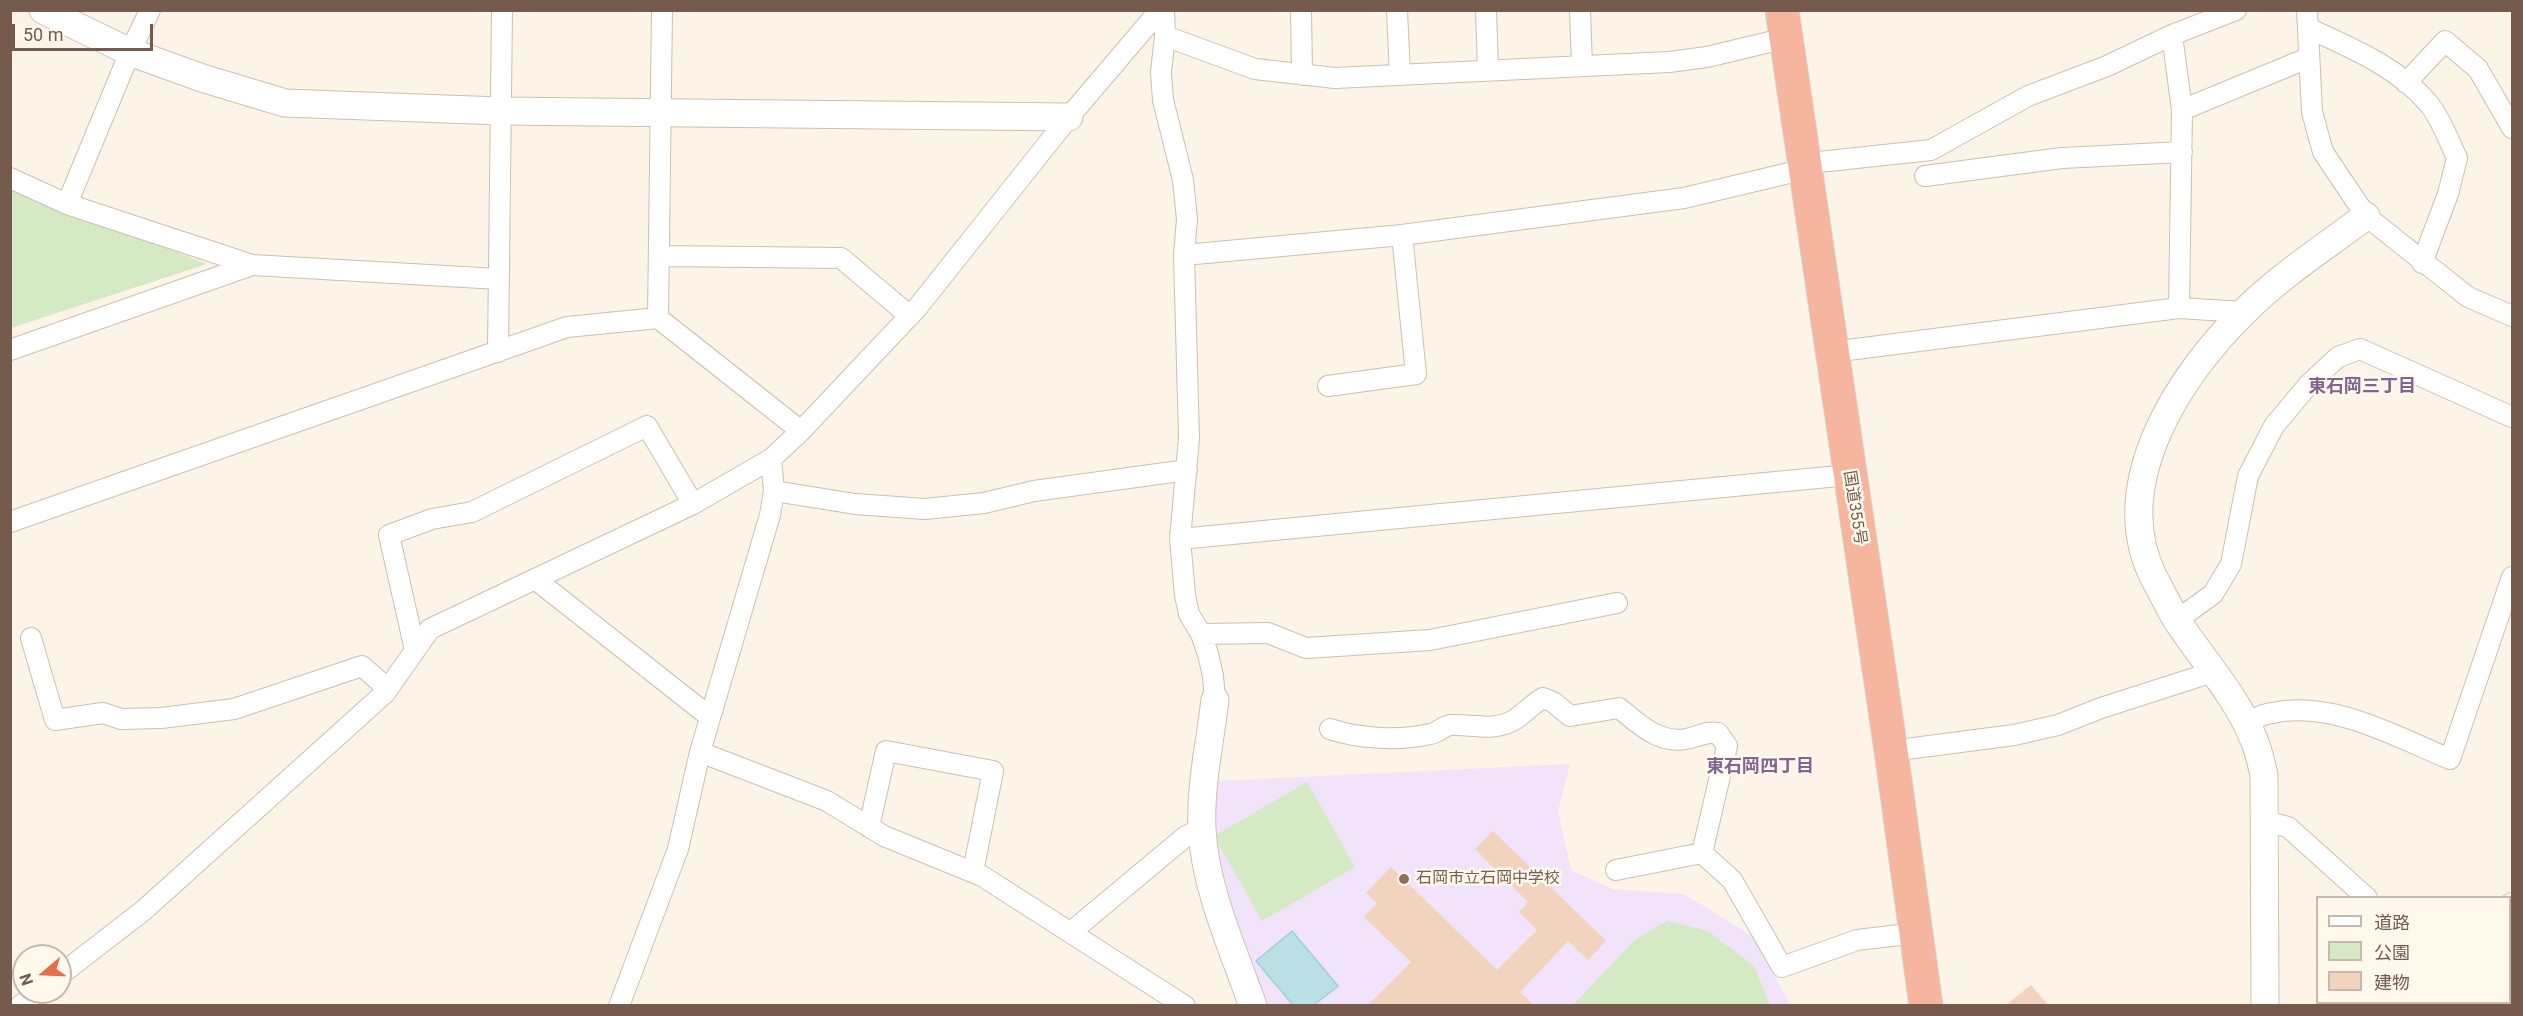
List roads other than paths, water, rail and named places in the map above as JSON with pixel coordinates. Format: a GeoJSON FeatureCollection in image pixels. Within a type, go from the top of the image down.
{"type":"FeatureCollection","features":[{"type":"Feature","properties":{"kind":"highway","name":"国道355号"},"geometry":{"type":"LineString","coordinates":[[1784,24],[1926,1005]]}},
{"type":"Feature","properties":{"kind":"street"},"geometry":{"type":"LineString","coordinates":[[43,10],[130,52],[202,78],[285,103],[500,111],[1070,117]]}},
{"type":"Feature","properties":{"kind":"street"},"geometry":{"type":"LineString","coordinates":[[67,204],[130,52],[150,10]]}},
{"type":"Feature","properties":{"kind":"street"},"geometry":{"type":"LineString","coordinates":[[498,352],[502,10]]}},
{"type":"Feature","properties":{"kind":"street"},"geometry":{"type":"LineString","coordinates":[[658,318],[662,10]]}},
{"type":"Feature","properties":{"kind":"street"},"geometry":{"type":"LineString","coordinates":[[72,966],[144,910],[388,688],[430,629],[693,504],[771,459],[801,431],[910,316],[1070,117],[1160,10]]}},
{"type":"Feature","properties":{"kind":"street"},"geometry":{"type":"LineString","coordinates":[[1164,10],[1166,36],[1161,72],[1163,100],[1183,180],[1187,219],[1184,255],[1189,438],[1180,539],[1189,614],[1201,634],[1214,676],[1215,700],[1202,828],[1207,867],[1253,1005]]}},
{"type":"Feature","properties":{"kind":"street"},"geometry":{"type":"LineString","coordinates":[[1301,10],[1302,75]]}},
{"type":"Feature","properties":{"kind":"street"},"geometry":{"type":"LineString","coordinates":[[1396,10],[1400,75]]}},
{"type":"Feature","properties":{"kind":"street"},"geometry":{"type":"LineString","coordinates":[[1486,10],[1488,70]]}},
{"type":"Feature","properties":{"kind":"street"},"geometry":{"type":"LineString","coordinates":[[1580,10],[1582,66]]}},
{"type":"Feature","properties":{"kind":"street"},"geometry":{"type":"LineString","coordinates":[[1184,255],[1402,235],[1684,198],[1805,168],[1819,162],[1931,150],[2028,96],[2107,66],[2172,35],[2231,11]]}},
{"type":"Feature","properties":{"kind":"street"},"geometry":{"type":"LineString","coordinates":[[2308,19],[2312,112],[2323,152],[2366,216],[2422,263],[2468,297],[2512,316]]}},
{"type":"Feature","properties":{"kind":"street"},"geometry":{"type":"LineString","coordinates":[[2308,19],[2374,59],[2430,105],[2457,158],[2448,194],[2422,263]]}},
{"type":"Feature","properties":{"kind":"street"},"geometry":{"type":"LineString","coordinates":[[1166,36],[1255,69],[1335,78],[1679,61],[1707,57],[1784,24]]}},
{"type":"Feature","properties":{"kind":"street"},"geometry":{"type":"LineString","coordinates":[[2172,35],[2182,110],[2179,308]]}},
{"type":"Feature","properties":{"kind":"street"},"geometry":{"type":"LineString","coordinates":[[2406,83],[2445,41],[2478,69],[2512,128]]}},
{"type":"Feature","properties":{"kind":"street"},"geometry":{"type":"LineString","coordinates":[[2182,110],[2308,58]]}},
{"type":"Feature","properties":{"kind":"street"},"geometry":{"type":"LineString","coordinates":[[1925,176],[2062,158],[2182,152]]}},
{"type":"Feature","properties":{"kind":"street"},"geometry":{"type":"LineString","coordinates":[[10,178],[67,204],[252,265],[499,279]]}},
{"type":"Feature","properties":{"kind":"street"},"geometry":{"type":"LineString","coordinates":[[2265,1005],[2264,775],[2255,741],[2246,722],[2177,620],[2153,575],[2144,552],[2140,525],[2140,488],[2149,453],[2162,423],[2181,390],[2204,359],[2244,312],[2290,273],[2366,216]]}},
{"type":"Feature","properties":{"kind":"street"},"geometry":{"type":"LineString","coordinates":[[1328,386],[1416,374],[1402,235]]}},
{"type":"Feature","properties":{"kind":"street"},"geometry":{"type":"LineString","coordinates":[[660,255],[842,258],[910,316]]}},
{"type":"Feature","properties":{"kind":"street"},"geometry":{"type":"LineString","coordinates":[[10,350],[252,265]]}},
{"type":"Feature","properties":{"kind":"street"},"geometry":{"type":"LineString","coordinates":[[1832,352],[2179,308],[2244,312]]}},
{"type":"Feature","properties":{"kind":"street"},"geometry":{"type":"LineString","coordinates":[[10,522],[567,327],[658,318],[801,431]]}},
{"type":"Feature","properties":{"kind":"street"},"geometry":{"type":"LineString","coordinates":[[2177,620],[2213,594],[2231,564],[2248,476],[2274,426],[2309,384],[2338,357],[2360,349],[2512,417]]}},
{"type":"Feature","properties":{"kind":"street"},"geometry":{"type":"LineString","coordinates":[[416,650],[389,535],[432,519],[472,512],[647,426],[693,504]]}},
{"type":"Feature","properties":{"kind":"street"},"geometry":{"type":"LineString","coordinates":[[619,1005],[678,849],[700,752],[770,515],[774,491],[771,459]]}},
{"type":"Feature","properties":{"kind":"street"},"geometry":{"type":"LineString","coordinates":[[774,491],[855,504],[925,508],[984,503],[1034,491],[1187,470]]}},
{"type":"Feature","properties":{"kind":"street"},"geometry":{"type":"LineString","coordinates":[[1180,539],[1849,475]]}},
{"type":"Feature","properties":{"kind":"street"},"geometry":{"type":"LineString","coordinates":[[2246,722],[2272,713],[2308,711],[2353,719],[2450,759],[2512,577]]}},
{"type":"Feature","properties":{"kind":"street"},"geometry":{"type":"LineString","coordinates":[[535,579],[710,717]]}},
{"type":"Feature","properties":{"kind":"street"},"geometry":{"type":"LineString","coordinates":[[1201,634],[1268,633],[1306,648],[1430,640],[1617,603]]}},
{"type":"Feature","properties":{"kind":"street"},"geometry":{"type":"LineString","coordinates":[[31,638],[55,720],[103,714],[121,719],[160,718],[234,709],[362,666],[388,688]]}},
{"type":"Feature","properties":{"kind":"street"},"geometry":{"type":"LineString","coordinates":[[1891,751],[2014,735],[2058,725],[2101,708],[2214,672]]}},
{"type":"Feature","properties":{"kind":"street"},"geometry":{"type":"LineString","coordinates":[[1330,729],[1370,738],[1433,734],[1449,725],[1494,727],[1515,720],[1532,704],[1543,698],[1553,702],[1570,716],[1619,708],[1659,738],[1684,740],[1708,732],[1718,733],[1727,746],[1702,853]]}},
{"type":"Feature","properties":{"kind":"street"},"geometry":{"type":"LineString","coordinates":[[869,827],[886,751],[993,771],[973,872]]}},
{"type":"Feature","properties":{"kind":"street"},"geometry":{"type":"LineString","coordinates":[[700,752],[827,801],[884,836],[973,872],[1185,1005]]}},
{"type":"Feature","properties":{"kind":"street"},"geometry":{"type":"LineString","coordinates":[[2264,821],[2288,827],[2366,896]]}},
{"type":"Feature","properties":{"kind":"street"},"geometry":{"type":"LineString","coordinates":[[1071,933],[1186,836],[1202,828]]}},
{"type":"Feature","properties":{"kind":"street"},"geometry":{"type":"LineString","coordinates":[[1617,870],[1702,853]]}},
{"type":"Feature","properties":{"kind":"street"},"geometry":{"type":"LineString","coordinates":[[1702,853],[1732,880],[1782,967],[1857,940],[1917,933]]}},
{"type":"Feature","properties":{"kind":"water"},"geometry":{"type":"Polygon","coordinates":[[[1292,931],[1338,986],[1314,1005],[1293,1005],[1256,961],[1292,931]]]}},
{"type":"Feature","properties":{"kind":"place","name":"石岡市立石岡中学校"},"geometry":{"type":"Point","coordinates":[1404,879]}},
{"type":"Feature","properties":{"kind":"district","name":"東石岡三丁目"},"geometry":{"type":"Point","coordinates":[2362,387]}},
{"type":"Feature","properties":{"kind":"district","name":"東石岡四丁目"},"geometry":{"type":"Point","coordinates":[1760,767]}}]}
